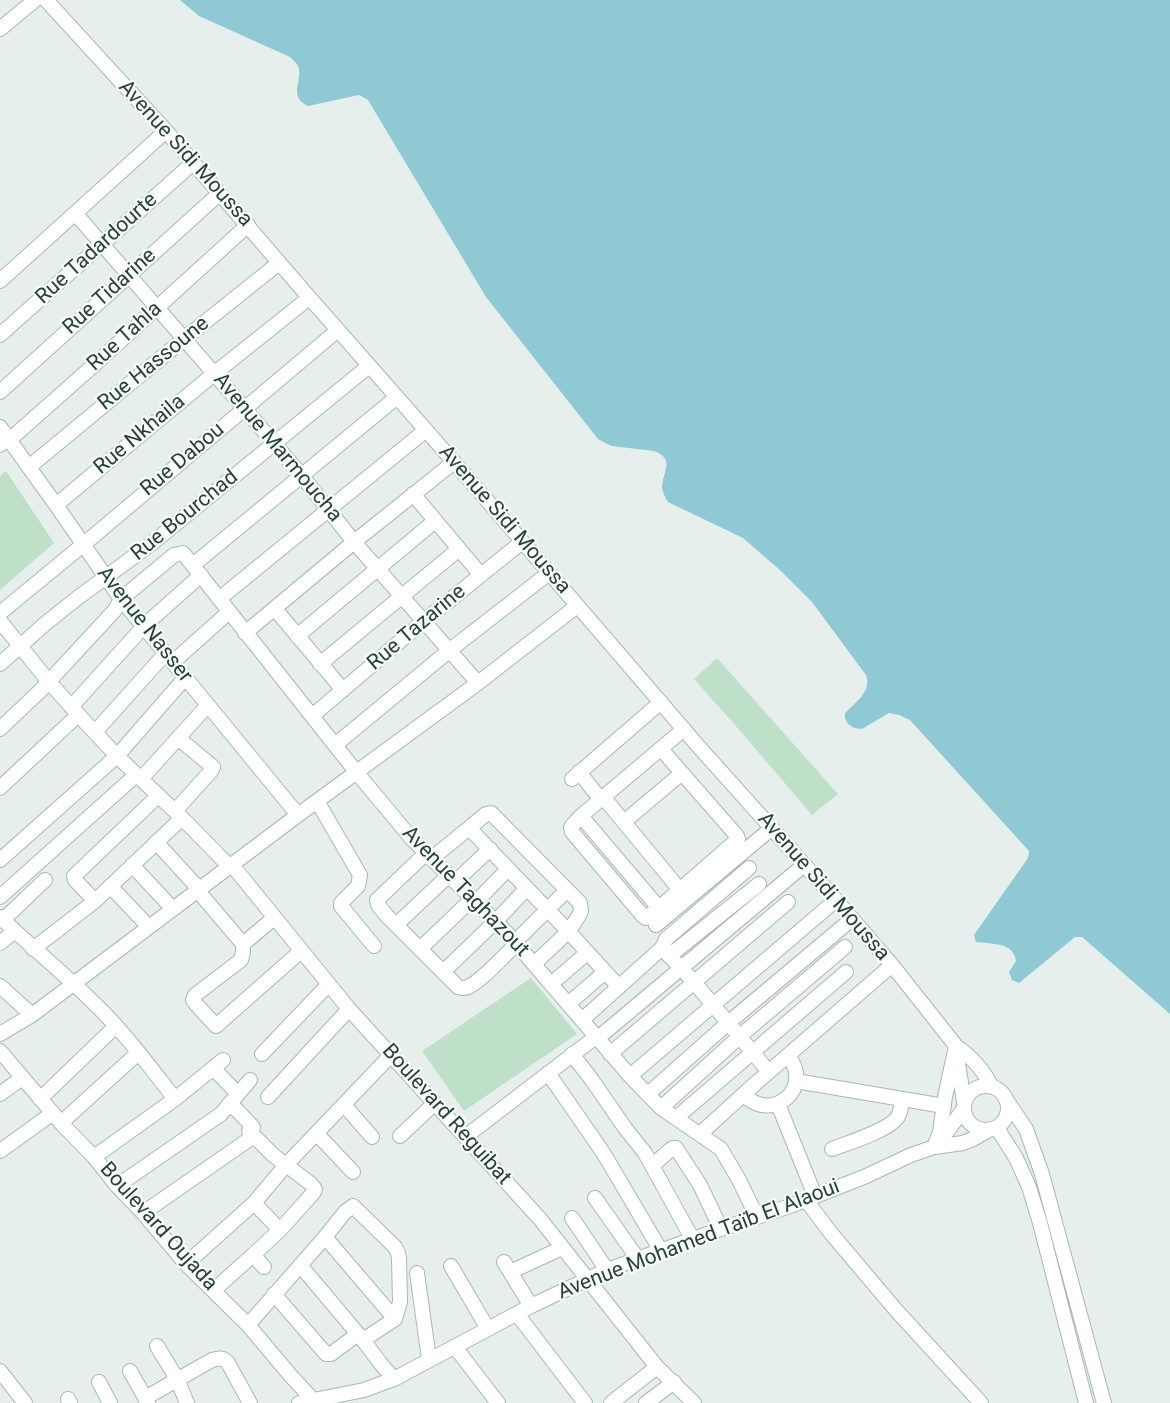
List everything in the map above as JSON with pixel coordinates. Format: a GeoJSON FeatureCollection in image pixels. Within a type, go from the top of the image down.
{"type":"FeatureCollection","features":[{"type":"Feature","properties":{"kind":"street"},"geometry":{"type":"LineString","coordinates":[[0,29],[35,0]]}},
{"type":"Feature","properties":{"kind":"street","name":"Avenue Sidi Moussa"},"geometry":{"type":"LineString","coordinates":[[46,0],[166,131],[684,729],[836,900],[892,965],[956,1046],[976,1062],[992,1087]]}},
{"type":"Feature","properties":{"kind":"street"},"geometry":{"type":"LineString","coordinates":[[0,281],[166,131]]}},
{"type":"Feature","properties":{"kind":"street","name":"Rue Tadardourte"},"geometry":{"type":"LineString","coordinates":[[0,336],[194,163]]}},
{"type":"Feature","properties":{"kind":"street","name":"Rue Tidarine"},"geometry":{"type":"LineString","coordinates":[[0,392],[220,193]]}},
{"type":"Feature","properties":{"kind":"street","name":"Avenue Marmoucha"},"geometry":{"type":"LineString","coordinates":[[75,213],[302,476],[354,542],[478,683]]}},
{"type":"Feature","properties":{"kind":"street","name":"Rue Tahla"},"geometry":{"type":"LineString","coordinates":[[3,437],[15,435],[24,428],[248,225]]}},
{"type":"Feature","properties":{"kind":"street","name":"Rue Hassoune"},"geometry":{"type":"LineString","coordinates":[[29,467],[279,262]]}},
{"type":"Feature","properties":{"kind":"street","name":"Rue Nkhaila"},"geometry":{"type":"LineString","coordinates":[[57,505],[214,373],[309,298]]}},
{"type":"Feature","properties":{"kind":"street","name":"Rue Dabou"},"geometry":{"type":"LineString","coordinates":[[0,613],[338,330]]}},
{"type":"Feature","properties":{"kind":"street","name":"Rue Bourchad"},"geometry":{"type":"LineString","coordinates":[[0,664],[46,623],[151,544],[369,366]]}},
{"type":"Feature","properties":{"kind":"street"},"geometry":{"type":"LineString","coordinates":[[0,788],[75,711],[144,628],[197,570],[302,476],[396,397]]}},
{"type":"Feature","properties":{"kind":"street"},"geometry":{"type":"LineString","coordinates":[[219,599],[426,430]]}},
{"type":"Feature","properties":{"kind":"street","name":"Avenue Nasser"},"geometry":{"type":"LineString","coordinates":[[3,437],[57,505],[121,599],[298,815]]}},
{"type":"Feature","properties":{"kind":"street"},"geometry":{"type":"LineString","coordinates":[[245,633],[454,462]]}},
{"type":"Feature","properties":{"kind":"street"},"geometry":{"type":"LineString","coordinates":[[413,494],[481,575]]}},
{"type":"Feature","properties":{"kind":"street"},"geometry":{"type":"LineString","coordinates":[[297,636],[435,521]]}},
{"type":"Feature","properties":{"kind":"street","name":"Rue Tazarine"},"geometry":{"type":"LineString","coordinates":[[312,716],[522,542]]}},
{"type":"Feature","properties":{"kind":"street"},"geometry":{"type":"LineString","coordinates":[[320,664],[459,549]]}},
{"type":"Feature","properties":{"kind":"street","name":"Avenue Taghazout"},"geometry":{"type":"LineString","coordinates":[[121,599],[174,555],[183,553],[392,817],[428,856],[496,921],[630,1076],[661,1108],[716,1144],[724,1154],[757,1217]]}},
{"type":"Feature","properties":{"kind":"street"},"geometry":{"type":"LineString","coordinates":[[335,745],[450,650],[549,573]]}},
{"type":"Feature","properties":{"kind":"street"},"geometry":{"type":"LineString","coordinates":[[0,729],[48,682],[115,610],[121,599]]}},
{"type":"Feature","properties":{"kind":"street"},"geometry":{"type":"LineString","coordinates":[[0,1034],[32,1015],[478,683],[577,606]]}},
{"type":"Feature","properties":{"kind":"street"},"geometry":{"type":"LineString","coordinates":[[275,609],[343,690]]}},
{"type":"Feature","properties":{"kind":"street"},"geometry":{"type":"LineString","coordinates":[[94,732],[169,658],[229,612]]}},
{"type":"Feature","properties":{"kind":"street","name":"Boulevard Reguibat"},"geometry":{"type":"LineString","coordinates":[[0,621],[48,682],[94,732],[231,866],[349,1009],[540,1219],[657,1367],[694,1403]]}},
{"type":"Feature","properties":{"kind":"street"},"geometry":{"type":"LineString","coordinates":[[0,860],[117,756],[185,678]]}},
{"type":"Feature","properties":{"kind":"street"},"geometry":{"type":"LineString","coordinates":[[661,702],[575,775],[625,821],[680,890]]}},
{"type":"Feature","properties":{"kind":"street"},"geometry":{"type":"LineString","coordinates":[[0,897],[139,777],[208,705]]}},
{"type":"Feature","properties":{"kind":"street"},"geometry":{"type":"LineString","coordinates":[[661,749],[738,839],[659,908],[581,816],[684,729]]}},
{"type":"Feature","properties":{"kind":"street"},"geometry":{"type":"LineString","coordinates":[[33,949],[95,901],[156,842],[212,771],[213,767],[178,738]]}},
{"type":"Feature","properties":{"kind":"street"},"geometry":{"type":"LineString","coordinates":[[625,821],[682,773]]}},
{"type":"Feature","properties":{"kind":"street"},"geometry":{"type":"LineString","coordinates":[[95,901],[75,880],[74,876],[158,796]]}},
{"type":"Feature","properties":{"kind":"street"},"geometry":{"type":"LineString","coordinates":[[317,801],[360,875],[358,886],[341,903],[341,906],[374,946]]}},
{"type":"Feature","properties":{"kind":"street"},"geometry":{"type":"LineString","coordinates":[[534,964],[568,931],[581,914],[582,909],[579,901],[491,813],[486,814],[428,856],[377,900],[380,909],[458,987],[466,988],[481,977],[567,890]]}},
{"type":"Feature","properties":{"kind":"street"},"geometry":{"type":"LineString","coordinates":[[469,828],[619,987]]}},
{"type":"Feature","properties":{"kind":"street"},"geometry":{"type":"LineString","coordinates":[[656,925],[772,828]]}},
{"type":"Feature","properties":{"kind":"street"},"geometry":{"type":"LineString","coordinates":[[156,842],[243,944]]}},
{"type":"Feature","properties":{"kind":"street"},"geometry":{"type":"LineString","coordinates":[[396,925],[490,849]]}},
{"type":"Feature","properties":{"kind":"street"},"geometry":{"type":"LineString","coordinates":[[132,865],[173,909]]}},
{"type":"Feature","properties":{"kind":"street"},"geometry":{"type":"LineString","coordinates":[[465,1137],[597,1037],[804,865]]}},
{"type":"Feature","properties":{"kind":"street"},"geometry":{"type":"LineString","coordinates":[[749,868],[666,939],[665,952],[694,982],[769,1072]]}},
{"type":"Feature","properties":{"kind":"street"},"geometry":{"type":"LineString","coordinates":[[420,949],[508,869]]}},
{"type":"Feature","properties":{"kind":"street"},"geometry":{"type":"LineString","coordinates":[[45,880],[2,919],[95,1004],[116,1026],[175,1099]]}},
{"type":"Feature","properties":{"kind":"street"},"geometry":{"type":"LineString","coordinates":[[582,1020],[619,987],[759,884]]}},
{"type":"Feature","properties":{"kind":"street"},"geometry":{"type":"LineString","coordinates":[[110,886],[149,927]]}},
{"type":"Feature","properties":{"kind":"street"},"geometry":{"type":"LineString","coordinates":[[443,972],[527,888]]}},
{"type":"Feature","properties":{"kind":"street"},"geometry":{"type":"LineString","coordinates":[[630,1076],[836,900]]}},
{"type":"Feature","properties":{"kind":"street"},"geometry":{"type":"LineString","coordinates":[[610,1053],[788,902]]}},
{"type":"Feature","properties":{"kind":"street"},"geometry":{"type":"LineString","coordinates":[[274,918],[243,944],[241,960],[193,998],[195,1003],[216,1026],[301,951]]}},
{"type":"Feature","properties":{"kind":"street"},"geometry":{"type":"LineString","coordinates":[[648,1094],[728,1023],[852,919]]}},
{"type":"Feature","properties":{"kind":"street"},"geometry":{"type":"LineString","coordinates":[[0,943],[15,931]]}},
{"type":"Feature","properties":{"kind":"street"},"geometry":{"type":"LineString","coordinates":[[661,1108],[739,1037],[845,948]]}},
{"type":"Feature","properties":{"kind":"street"},"geometry":{"type":"LineString","coordinates":[[551,984],[587,953]]}},
{"type":"Feature","properties":{"kind":"street"},"geometry":{"type":"LineString","coordinates":[[700,1134],[892,965]]}},
{"type":"Feature","properties":{"kind":"street"},"geometry":{"type":"LineString","coordinates":[[568,1004],[605,972]]}},
{"type":"Feature","properties":{"kind":"street"},"geometry":{"type":"LineString","coordinates":[[676,1118],[846,972]]}},
{"type":"Feature","properties":{"kind":"street"},"geometry":{"type":"LineString","coordinates":[[262,1054],[329,984]]}},
{"type":"Feature","properties":{"kind":"street"},"geometry":{"type":"LineString","coordinates":[[0,986],[32,1015]]}},
{"type":"Feature","properties":{"kind":"street"},"geometry":{"type":"LineString","coordinates":[[268,1097],[349,1009]]}},
{"type":"Feature","properties":{"kind":"street"},"geometry":{"type":"LineString","coordinates":[[40,1099],[116,1026]]}},
{"type":"Feature","properties":{"kind":"street"},"geometry":{"type":"LineString","coordinates":[[956,1046],[968,1123],[980,1130],[992,1129],[1005,1120],[1007,1115],[1005,1098]]}},
{"type":"Feature","properties":{"kind":"street"},"geometry":{"type":"LineString","coordinates":[[934,1147],[940,1132],[956,1046]]}},
{"type":"Feature","properties":{"kind":"street","name":"Boulevard Oujada"},"geometry":{"type":"LineString","coordinates":[[0,1051],[117,1186],[144,1213],[186,1264],[248,1325],[309,1402]]}},
{"type":"Feature","properties":{"kind":"street"},"geometry":{"type":"LineString","coordinates":[[0,1151],[57,1118],[138,1053]]}},
{"type":"Feature","properties":{"kind":"street"},"geometry":{"type":"LineString","coordinates":[[572,1054],[638,1143],[693,1240]]}},
{"type":"Feature","properties":{"kind":"street"},"geometry":{"type":"LineString","coordinates":[[186,1264],[254,1203],[286,1165],[391,1055]]}},
{"type":"Feature","properties":{"kind":"street"},"geometry":{"type":"LineString","coordinates":[[744,1095],[766,1106],[778,1104],[787,1098],[796,1081],[796,1070],[788,1056]]}},
{"type":"Feature","properties":{"kind":"street"},"geometry":{"type":"LineString","coordinates":[[94,1157],[175,1099],[218,1064],[234,1099],[253,1127],[249,1131],[273,1155],[315,1189],[280,1230],[214,1290]]}},
{"type":"Feature","properties":{"kind":"street"},"geometry":{"type":"LineString","coordinates":[[548,1073],[604,1154],[661,1251]]}},
{"type":"Feature","properties":{"kind":"street"},"geometry":{"type":"LineString","coordinates":[[0,1094],[22,1078]]}},
{"type":"Feature","properties":{"kind":"street"},"geometry":{"type":"LineString","coordinates":[[117,1186],[216,1117],[250,1080]]}},
{"type":"Feature","properties":{"kind":"street"},"geometry":{"type":"LineString","coordinates":[[796,1081],[944,1106]]}},
{"type":"Feature","properties":{"kind":"street"},"geometry":{"type":"LineString","coordinates":[[934,1147],[964,1106],[967,1096],[978,1087],[998,1089],[1021,1120],[1042,1174],[1104,1403]]}},
{"type":"Feature","properties":{"kind":"street"},"geometry":{"type":"LineString","coordinates":[[832,1149],[890,1124],[898,1115],[902,1100]]}},
{"type":"Feature","properties":{"kind":"street"},"geometry":{"type":"LineString","coordinates":[[400,1136],[435,1103]]}},
{"type":"Feature","properties":{"kind":"street"},"geometry":{"type":"LineString","coordinates":[[778,1104],[810,1198],[830,1232],[888,1301],[981,1403]]}},
{"type":"Feature","properties":{"kind":"street"},"geometry":{"type":"LineString","coordinates":[[344,1105],[372,1137]]}},
{"type":"Feature","properties":{"kind":"street"},"geometry":{"type":"LineString","coordinates":[[992,1129],[1016,1158],[1026,1178],[1086,1403]]}},
{"type":"Feature","properties":{"kind":"street","name":"Avenue Mohamed Taïb El Alaoui"},"geometry":{"type":"LineString","coordinates":[[309,1402],[364,1390],[394,1379],[531,1306],[607,1270],[810,1198],[864,1177],[911,1155],[934,1147],[963,1143],[992,1129]]}},
{"type":"Feature","properties":{"kind":"street"},"geometry":{"type":"LineString","coordinates":[[317,1134],[353,1172]]}},
{"type":"Feature","properties":{"kind":"street"},"geometry":{"type":"LineString","coordinates":[[144,1213],[254,1136]]}},
{"type":"Feature","properties":{"kind":"street"},"geometry":{"type":"LineString","coordinates":[[652,1166],[670,1150],[676,1148],[700,1185],[721,1229]]}},
{"type":"Feature","properties":{"kind":"street"},"geometry":{"type":"LineString","coordinates":[[595,1198],[638,1259]]}},
{"type":"Feature","properties":{"kind":"street"},"geometry":{"type":"LineString","coordinates":[[254,1203],[280,1230]]}},
{"type":"Feature","properties":{"kind":"street"},"geometry":{"type":"LineString","coordinates":[[248,1325],[274,1294],[325,1237],[345,1212],[352,1206],[395,1247],[398,1253],[400,1296],[395,1319],[331,1354],[326,1354],[274,1294]]}},
{"type":"Feature","properties":{"kind":"street"},"geometry":{"type":"LineString","coordinates":[[572,1218],[607,1270]]}},
{"type":"Feature","properties":{"kind":"street"},"geometry":{"type":"LineString","coordinates":[[1043,1237],[1058,1232]]}},
{"type":"Feature","properties":{"kind":"street"},"geometry":{"type":"LineString","coordinates":[[325,1237],[395,1319]]}},
{"type":"Feature","properties":{"kind":"street"},"geometry":{"type":"LineString","coordinates":[[531,1306],[507,1267],[562,1248]]}},
{"type":"Feature","properties":{"kind":"street"},"geometry":{"type":"LineString","coordinates":[[253,1255],[264,1267]]}},
{"type":"Feature","properties":{"kind":"street"},"geometry":{"type":"LineString","coordinates":[[300,1265],[394,1379]]}},
{"type":"Feature","properties":{"kind":"street"},"geometry":{"type":"LineString","coordinates":[[451,1266],[488,1329]]}},
{"type":"Feature","properties":{"kind":"street"},"geometry":{"type":"LineString","coordinates":[[417,1273],[429,1359]]}},
{"type":"Feature","properties":{"kind":"street"},"geometry":{"type":"LineString","coordinates":[[517,1314],[585,1403]]}},
{"type":"Feature","properties":{"kind":"street"},"geometry":{"type":"LineString","coordinates":[[157,1346],[177,1379],[187,1403]]}},
{"type":"Feature","properties":{"kind":"street"},"geometry":{"type":"LineString","coordinates":[[455,1347],[498,1403]]}},
{"type":"Feature","properties":{"kind":"street"},"geometry":{"type":"LineString","coordinates":[[130,1371],[147,1400],[177,1379],[212,1360],[224,1359],[250,1403]]}},
{"type":"Feature","properties":{"kind":"street"},"geometry":{"type":"LineString","coordinates":[[611,1403],[657,1367]]}},
{"type":"Feature","properties":{"kind":"street"},"geometry":{"type":"LineString","coordinates":[[0,1371],[25,1403]]}},
{"type":"Feature","properties":{"kind":"street"},"geometry":{"type":"LineString","coordinates":[[99,1382],[110,1403]]}},
{"type":"Feature","properties":{"kind":"street"},"geometry":{"type":"LineString","coordinates":[[646,1403],[674,1382]]}},
{"type":"Feature","properties":{"kind":"green space"},"geometry":{"type":"Polygon","coordinates":[[[6,471],[54,543],[0,590],[0,476],[6,471]]]}},
{"type":"Feature","properties":{"kind":"green space"},"geometry":{"type":"Polygon","coordinates":[[[717,658],[838,794],[812,815],[694,679],[717,658]]]}},
{"type":"Feature","properties":{"kind":"green space"},"geometry":{"type":"Polygon","coordinates":[[[531,978],[577,1034],[464,1111],[422,1051],[531,978]]]}},
{"type":"Feature","properties":{"kind":"water"},"geometry":{"type":"Polygon","coordinates":[[[180,0],[1170,0],[1170,1014],[1082,937],[1075,937],[1019,983],[1012,980],[1009,972],[1016,961],[1011,950],[1001,945],[976,942],[974,935],[1028,858],[1029,851],[910,720],[889,713],[862,729],[848,724],[845,713],[865,691],[866,675],[812,602],[743,538],[668,502],[662,488],[666,462],[661,454],[654,451],[612,446],[598,439],[486,297],[368,100],[359,95],[308,106],[299,99],[297,94],[299,69],[290,57],[199,16],[180,0]]]}}]}
